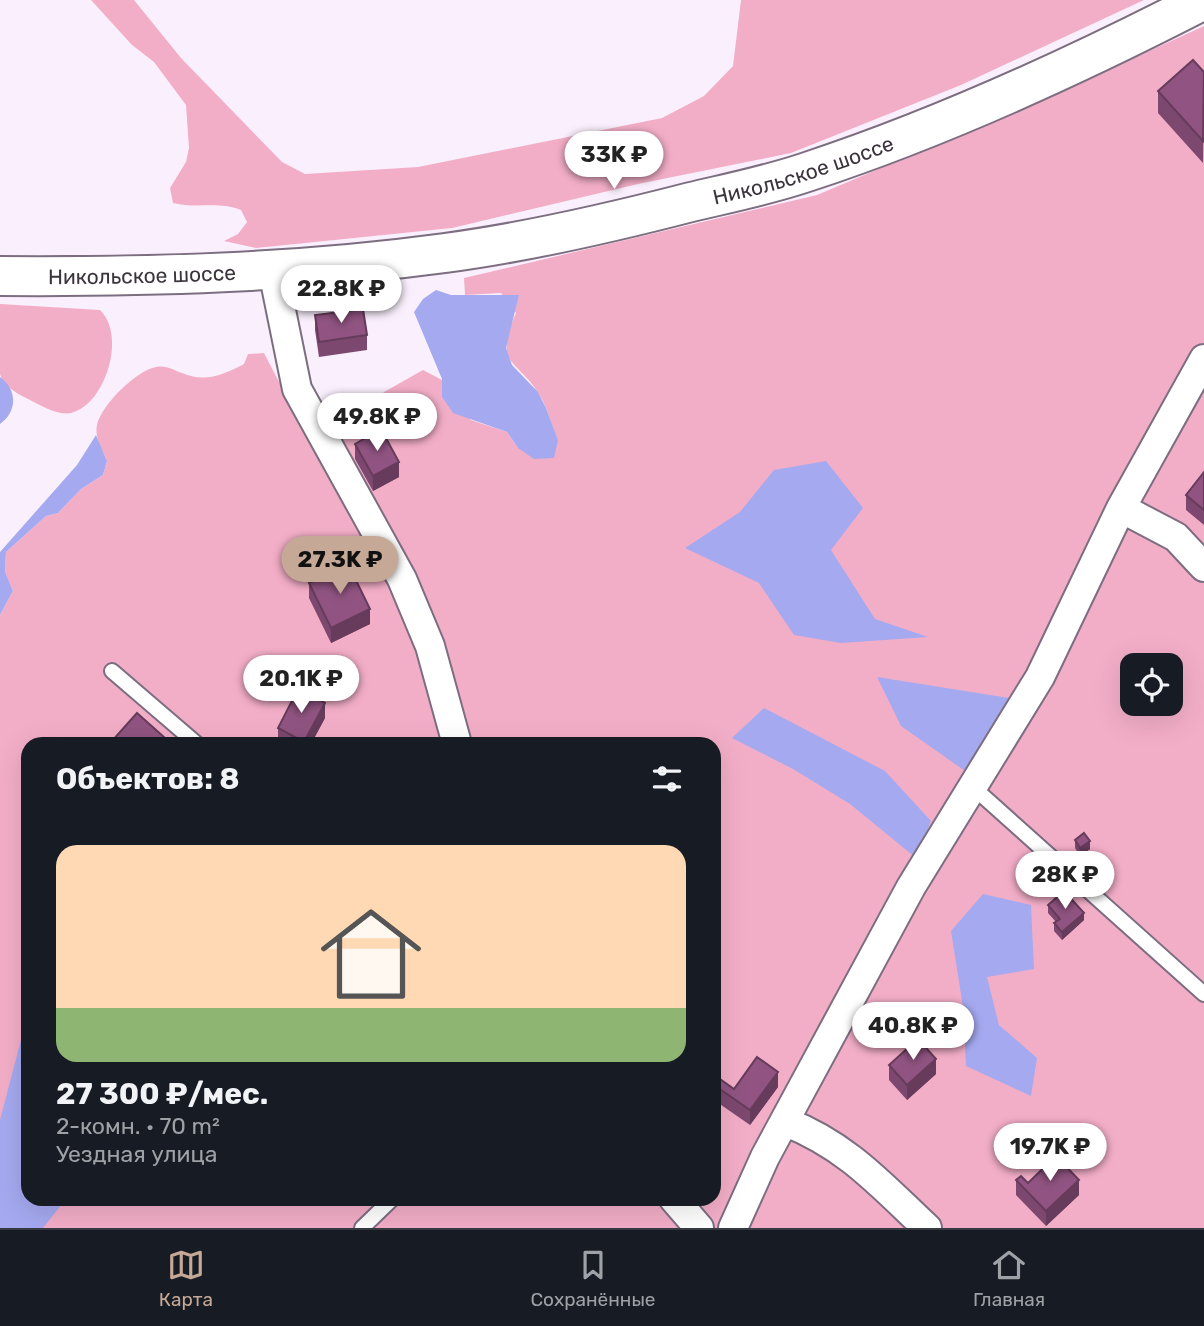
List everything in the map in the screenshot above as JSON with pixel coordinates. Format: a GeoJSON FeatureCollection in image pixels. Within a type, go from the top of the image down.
{"type":"FeatureCollection","features":[{"type":"Feature","properties":{"kind":"main road","name":"Никольское шоссе"},"geometry":{"type":"LineString","coordinates":[[0,276],[273,271],[447,253],[614,222],[804,173],[1029,85],[1202,5]]}},
{"type":"Feature","properties":{"kind":"street"},"geometry":{"type":"LineString","coordinates":[[273,271],[296,389],[402,579],[430,646],[455,737]]}},
{"type":"Feature","properties":{"kind":"street"},"geometry":{"type":"LineString","coordinates":[[733,1228],[765,1157],[911,887],[1040,677],[1121,508],[1204,359]]}},
{"type":"Feature","properties":{"kind":"street"},"geometry":{"type":"LineString","coordinates":[[1121,508],[1175,537],[1204,567]]}},
{"type":"Feature","properties":{"kind":"street"},"geometry":{"type":"LineString","coordinates":[[786,1122],[819,1135],[846,1152],[927,1228]]}},
{"type":"Feature","properties":{"kind":"street"},"geometry":{"type":"LineString","coordinates":[[680,1206],[699,1228]]}},
{"type":"Feature","properties":{"kind":"lane"},"geometry":{"type":"LineString","coordinates":[[112,671],[189,737]]}},
{"type":"Feature","properties":{"kind":"lane"},"geometry":{"type":"LineString","coordinates":[[974,788],[1204,994]]}},
{"type":"Feature","properties":{"kind":"lane"},"geometry":{"type":"LineString","coordinates":[[362,1228],[386,1206]]}},
{"type":"Feature","properties":{"kind":"shaded area"},"geometry":{"type":"Polygon","coordinates":[[[91,0],[134,0],[181,58],[282,162],[305,174],[418,167],[662,118],[704,96],[733,66],[741,0],[1144,0],[961,85],[791,153],[638,184],[452,228],[256,248],[224,241],[238,234],[247,222],[241,210],[224,206],[173,203],[170,188],[186,162],[189,148],[186,105],[154,62],[132,45],[91,0]]]}},
{"type":"Feature","properties":{"kind":"shaded area"},"geometry":{"type":"Polygon","coordinates":[[[1204,26],[1204,1228],[0,1228],[0,615],[13,591],[5,573],[6,552],[46,516],[58,513],[81,489],[103,475],[107,461],[96,430],[100,417],[112,399],[130,381],[156,367],[167,367],[190,376],[206,377],[244,364],[248,354],[264,353],[317,455],[360,425],[384,392],[423,370],[442,380],[442,397],[471,420],[507,432],[518,448],[558,440],[539,394],[507,353],[509,330],[516,313],[501,293],[465,295],[464,278],[817,195],[1044,99],[1204,26]]]}},
{"type":"Feature","properties":{"kind":"shaded area"},"geometry":{"type":"Polygon","coordinates":[[[0,304],[100,310],[108,322],[112,336],[112,352],[102,384],[94,397],[83,407],[71,413],[54,411],[18,394],[4,382],[0,374],[0,304]]]}},
{"type":"Feature","properties":{"kind":"water"},"geometry":{"type":"Polygon","coordinates":[[[436,290],[451,295],[519,295],[506,348],[512,365],[538,392],[546,408],[558,440],[554,458],[534,459],[518,448],[507,432],[453,413],[442,397],[442,379],[414,312],[423,299],[436,290]]]}},
{"type":"Feature","properties":{"kind":"water"},"geometry":{"type":"Polygon","coordinates":[[[0,377],[10,388],[13,401],[10,413],[0,424],[0,377]]]}},
{"type":"Feature","properties":{"kind":"water"},"geometry":{"type":"Polygon","coordinates":[[[96,435],[107,461],[103,475],[81,489],[58,513],[46,516],[6,552],[5,572],[13,591],[0,615],[0,552],[77,465],[96,435]]]}},
{"type":"Feature","properties":{"kind":"water"},"geometry":{"type":"Polygon","coordinates":[[[826,461],[863,508],[831,550],[875,619],[928,637],[841,643],[794,635],[759,583],[685,548],[740,512],[774,470],[826,461]]]}},
{"type":"Feature","properties":{"kind":"water"},"geometry":{"type":"Polygon","coordinates":[[[877,677],[1009,698],[965,771],[901,726],[877,677]]]}},
{"type":"Feature","properties":{"kind":"water"},"geometry":{"type":"Polygon","coordinates":[[[764,708],[885,771],[931,821],[916,858],[850,804],[793,769],[732,738],[764,708]]]}},
{"type":"Feature","properties":{"kind":"water"},"geometry":{"type":"Polygon","coordinates":[[[983,894],[1031,905],[1034,969],[987,977],[999,1025],[1037,1058],[1031,1096],[966,1066],[963,1007],[951,931],[983,894]]]}},
{"type":"Feature","properties":{"kind":"water"},"geometry":{"type":"Polygon","coordinates":[[[21,1040],[21,1206],[60,1206],[43,1228],[0,1228],[0,1120],[21,1040]]]}},
{"type":"Feature","properties":{"kind":"building"},"geometry":{"type":"Polygon","coordinates":[[[1193,60],[1204,72],[1203,141],[1158,91],[1193,60]]]}},
{"type":"Feature","properties":{"kind":"building"},"geometry":{"type":"Polygon","coordinates":[[[363,309],[367,335],[319,342],[315,315],[363,309]]]}},
{"type":"Feature","properties":{"kind":"building"},"geometry":{"type":"Polygon","coordinates":[[[381,429],[399,462],[373,476],[355,444],[381,429]]]}},
{"type":"Feature","properties":{"kind":"building"},"geometry":{"type":"Polygon","coordinates":[[[1204,472],[1204,510],[1186,495],[1204,472]]]}},
{"type":"Feature","properties":{"kind":"building"},"geometry":{"type":"Polygon","coordinates":[[[348,564],[370,609],[331,628],[309,583],[348,564]]]}},
{"type":"Feature","properties":{"kind":"building"},"geometry":{"type":"Polygon","coordinates":[[[298,689],[325,703],[307,737],[295,737],[278,728],[298,689]]]}},
{"type":"Feature","properties":{"kind":"building"},"geometry":{"type":"Polygon","coordinates":[[[137,713],[164,737],[116,737],[137,713]]]}},
{"type":"Feature","properties":{"kind":"building"},"geometry":{"type":"Polygon","coordinates":[[[1084,833],[1090,841],[1080,848],[1075,840],[1084,833]]]}},
{"type":"Feature","properties":{"kind":"building"},"geometry":{"type":"Polygon","coordinates":[[[1064,891],[1084,913],[1062,932],[1054,923],[1060,919],[1048,905],[1064,891]]]}},
{"type":"Feature","properties":{"kind":"building"},"geometry":{"type":"Polygon","coordinates":[[[918,1039],[936,1059],[907,1085],[889,1065],[918,1039]]]}},
{"type":"Feature","properties":{"kind":"building"},"geometry":{"type":"Polygon","coordinates":[[[757,1057],[778,1072],[750,1110],[721,1090],[721,1080],[734,1089],[757,1057]]]}},
{"type":"Feature","properties":{"kind":"building"},"geometry":{"type":"Polygon","coordinates":[[[1056,1156],[1079,1180],[1046,1211],[1016,1180],[1021,1176],[1028,1183],[1056,1156]]]}}]}
